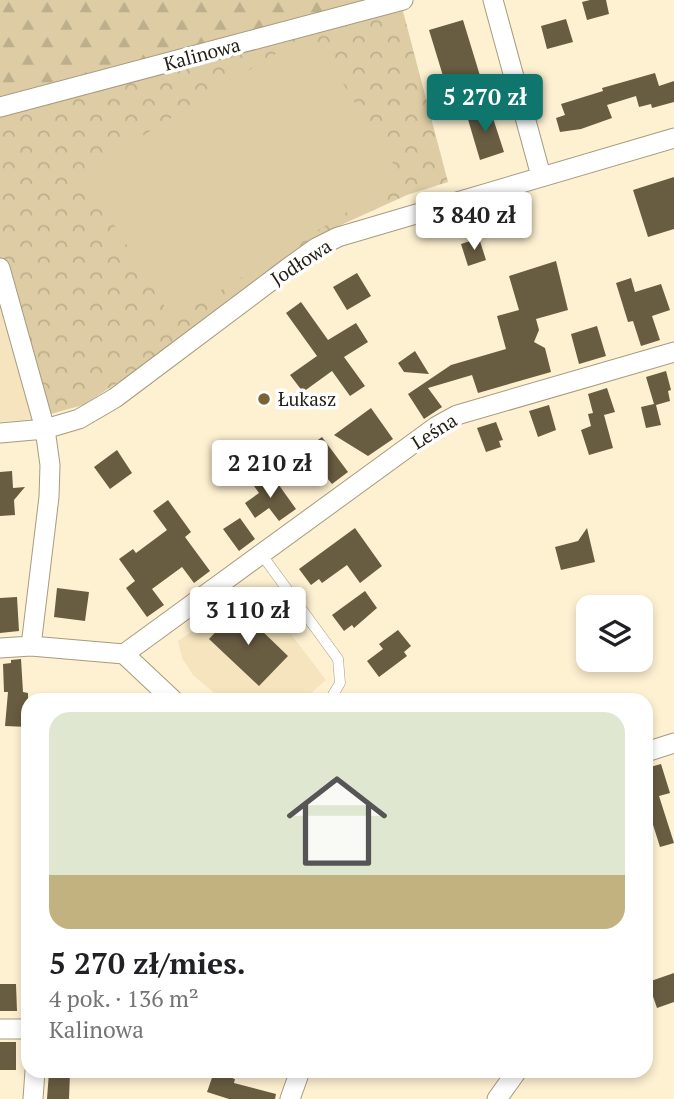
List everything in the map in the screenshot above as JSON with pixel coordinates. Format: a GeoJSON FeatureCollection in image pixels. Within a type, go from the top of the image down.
{"type":"FeatureCollection","features":[{"type":"Feature","properties":{"kind":"street","name":"Kalinowa"},"geometry":{"type":"LineString","coordinates":[[0,107],[403,0]]}},
{"type":"Feature","properties":{"kind":"street"},"geometry":{"type":"LineString","coordinates":[[493,0],[541,176]]}},
{"type":"Feature","properties":{"kind":"street","name":"Jodłowa"},"geometry":{"type":"LineString","coordinates":[[0,433],[45,429],[79,419],[116,398],[316,248],[369,226],[541,176],[672,142]]}},
{"type":"Feature","properties":{"kind":"street"},"geometry":{"type":"LineString","coordinates":[[0,268],[45,429],[50,465],[49,498],[31,646]]}},
{"type":"Feature","properties":{"kind":"street","name":"Leśna"},"geometry":{"type":"LineString","coordinates":[[124,654],[437,426],[457,415],[674,352]]}},
{"type":"Feature","properties":{"kind":"street"},"geometry":{"type":"LineString","coordinates":[[0,648],[31,646],[124,654],[166,693]]}},
{"type":"Feature","properties":{"kind":"street"},"geometry":{"type":"LineString","coordinates":[[653,750],[674,743]]}},
{"type":"Feature","properties":{"kind":"street"},"geometry":{"type":"LineString","coordinates":[[0,1029],[21,1029]]}},
{"type":"Feature","properties":{"kind":"street"},"geometry":{"type":"LineString","coordinates":[[33,1099],[34,1078]]}},
{"type":"Feature","properties":{"kind":"street"},"geometry":{"type":"LineString","coordinates":[[290,1099],[298,1078]]}},
{"type":"Feature","properties":{"kind":"street"},"geometry":{"type":"LineString","coordinates":[[497,1099],[512,1078]]}},
{"type":"Feature","properties":{"kind":"lane"},"geometry":{"type":"LineString","coordinates":[[262,555],[338,659],[340,683],[334,693]]}},
{"type":"Feature","properties":{"kind":"shaded area"},"geometry":{"type":"Polygon","coordinates":[[[0,306],[33,419],[0,422],[0,306]]]}},
{"type":"Feature","properties":{"kind":"shaded area"},"geometry":{"type":"Polygon","coordinates":[[[256,588],[326,680],[311,693],[214,693],[193,675],[182,658],[178,641],[256,588]]]}},
{"type":"Feature","properties":{"kind":"green space"},"geometry":{"type":"Polygon","coordinates":[[[0,0],[367,0],[0,98],[0,0]]]}},
{"type":"Feature","properties":{"kind":"green space"},"geometry":{"type":"Polygon","coordinates":[[[400,0],[448,182],[407,195],[343,224],[298,249],[128,376],[83,405],[33,419],[0,306],[0,98],[400,0]]]}},
{"type":"Feature","properties":{"kind":"green space"},"geometry":{"type":"Polygon","coordinates":[[[311,32],[402,178],[173,320],[82,173],[311,32]]]}},
{"type":"Feature","properties":{"kind":"building"},"geometry":{"type":"Polygon","coordinates":[[[606,0],[609,14],[587,20],[582,2],[606,0]]]}},
{"type":"Feature","properties":{"kind":"building"},"geometry":{"type":"Polygon","coordinates":[[[566,19],[573,42],[547,49],[541,26],[566,19]]]}},
{"type":"Feature","properties":{"kind":"building"},"geometry":{"type":"Polygon","coordinates":[[[463,20],[481,79],[447,89],[429,30],[463,20]]]}},
{"type":"Feature","properties":{"kind":"building"},"geometry":{"type":"Polygon","coordinates":[[[655,73],[659,86],[674,81],[674,102],[652,108],[651,104],[639,107],[636,96],[607,105],[612,118],[581,129],[560,132],[556,118],[565,115],[561,104],[603,91],[602,88],[655,73]]]}},
{"type":"Feature","properties":{"kind":"building"},"geometry":{"type":"Polygon","coordinates":[[[490,109],[504,152],[480,160],[467,116],[490,109]]]}},
{"type":"Feature","properties":{"kind":"building"},"geometry":{"type":"Polygon","coordinates":[[[674,177],[674,229],[648,237],[633,190],[674,177]]]}},
{"type":"Feature","properties":{"kind":"building"},"geometry":{"type":"Polygon","coordinates":[[[479,238],[486,260],[468,266],[461,244],[479,238]]]}},
{"type":"Feature","properties":{"kind":"building"},"geometry":{"type":"Polygon","coordinates":[[[556,261],[568,310],[536,319],[539,330],[534,342],[545,348],[551,372],[478,393],[472,375],[428,388],[442,407],[424,419],[408,394],[451,365],[506,349],[497,316],[519,310],[509,276],[556,261]]]}},
{"type":"Feature","properties":{"kind":"building"},"geometry":{"type":"Polygon","coordinates":[[[357,273],[371,296],[347,310],[333,287],[357,273]]]}},
{"type":"Feature","properties":{"kind":"building"},"geometry":{"type":"Polygon","coordinates":[[[631,278],[635,292],[661,284],[670,310],[652,316],[660,340],[641,346],[633,321],[628,322],[616,283],[631,278]]]}},
{"type":"Feature","properties":{"kind":"building"},"geometry":{"type":"Polygon","coordinates":[[[301,302],[328,340],[356,323],[368,342],[344,357],[365,386],[350,396],[332,371],[303,392],[290,375],[317,356],[286,313],[301,302]]]}},
{"type":"Feature","properties":{"kind":"building"},"geometry":{"type":"Polygon","coordinates":[[[597,326],[606,356],[579,364],[571,334],[597,326]]]}},
{"type":"Feature","properties":{"kind":"building"},"geometry":{"type":"Polygon","coordinates":[[[415,351],[429,374],[404,372],[398,363],[415,351]]]}},
{"type":"Feature","properties":{"kind":"building"},"geometry":{"type":"Polygon","coordinates":[[[666,371],[671,390],[668,391],[670,401],[656,405],[661,425],[646,428],[641,407],[654,404],[646,377],[666,371]]]}},
{"type":"Feature","properties":{"kind":"building"},"geometry":{"type":"Polygon","coordinates":[[[607,388],[615,412],[604,415],[613,448],[589,455],[581,430],[591,426],[588,414],[593,413],[588,394],[607,388]]]}},
{"type":"Feature","properties":{"kind":"building"},"geometry":{"type":"Polygon","coordinates":[[[549,405],[556,430],[538,437],[529,411],[549,405]]]}},
{"type":"Feature","properties":{"kind":"building"},"geometry":{"type":"Polygon","coordinates":[[[371,408],[393,439],[368,456],[334,435],[371,408]]]}},
{"type":"Feature","properties":{"kind":"building"},"geometry":{"type":"Polygon","coordinates":[[[496,422],[503,440],[499,441],[501,447],[486,452],[477,428],[496,422]]]}},
{"type":"Feature","properties":{"kind":"building"},"geometry":{"type":"Polygon","coordinates":[[[322,437],[348,472],[332,484],[304,450],[322,437]]]}},
{"type":"Feature","properties":{"kind":"building"},"geometry":{"type":"Polygon","coordinates":[[[117,450],[132,473],[110,489],[94,467],[117,450]]]}},
{"type":"Feature","properties":{"kind":"building"},"geometry":{"type":"Polygon","coordinates":[[[12,471],[13,488],[25,487],[14,500],[15,515],[0,516],[0,472],[12,471]]]}},
{"type":"Feature","properties":{"kind":"building"},"geometry":{"type":"Polygon","coordinates":[[[271,474],[296,509],[279,521],[269,508],[255,518],[245,503],[259,493],[254,486],[271,474]]]}},
{"type":"Feature","properties":{"kind":"building"},"geometry":{"type":"Polygon","coordinates":[[[168,500],[191,532],[185,537],[210,571],[194,583],[182,567],[152,589],[164,605],[147,617],[126,588],[135,581],[119,559],[133,549],[136,553],[167,530],[153,511],[168,500]]]}},
{"type":"Feature","properties":{"kind":"building"},"geometry":{"type":"Polygon","coordinates":[[[240,518],[255,539],[239,551],[223,529],[240,518]]]}},
{"type":"Feature","properties":{"kind":"building"},"geometry":{"type":"Polygon","coordinates":[[[355,528],[382,566],[360,583],[347,565],[322,583],[319,579],[311,585],[299,569],[355,528]]]}},
{"type":"Feature","properties":{"kind":"building"},"geometry":{"type":"Polygon","coordinates":[[[587,528],[595,562],[561,570],[555,547],[578,541],[587,528]]]}},
{"type":"Feature","properties":{"kind":"building"},"geometry":{"type":"Polygon","coordinates":[[[57,588],[89,592],[85,621],[54,617],[57,588]]]}},
{"type":"Feature","properties":{"kind":"building"},"geometry":{"type":"Polygon","coordinates":[[[365,591],[377,608],[354,628],[352,625],[344,631],[332,615],[365,591]]]}},
{"type":"Feature","properties":{"kind":"building"},"geometry":{"type":"Polygon","coordinates":[[[17,597],[19,631],[0,633],[0,598],[17,597]]]}},
{"type":"Feature","properties":{"kind":"building"},"geometry":{"type":"Polygon","coordinates":[[[238,608],[288,656],[259,686],[209,639],[238,608]]]}},
{"type":"Feature","properties":{"kind":"building"},"geometry":{"type":"Polygon","coordinates":[[[398,630],[411,646],[404,652],[407,656],[379,677],[367,661],[383,649],[379,644],[398,630]]]}},
{"type":"Feature","properties":{"kind":"building"},"geometry":{"type":"Polygon","coordinates":[[[21,659],[23,692],[28,693],[21,693],[21,727],[5,726],[8,692],[4,692],[3,664],[11,663],[11,660],[21,659]]]}},
{"type":"Feature","properties":{"kind":"building"},"geometry":{"type":"Polygon","coordinates":[[[661,764],[670,793],[659,796],[674,843],[660,847],[653,825],[653,766],[661,764]]]}},
{"type":"Feature","properties":{"kind":"building"},"geometry":{"type":"Polygon","coordinates":[[[674,973],[674,1002],[657,1008],[653,996],[653,980],[674,973]]]}},
{"type":"Feature","properties":{"kind":"building"},"geometry":{"type":"Polygon","coordinates":[[[0,984],[16,984],[17,1011],[0,1011],[0,984]]]}},
{"type":"Feature","properties":{"kind":"building"},"geometry":{"type":"Polygon","coordinates":[[[0,1042],[16,1042],[16,1070],[0,1070],[0,1042]]]}},
{"type":"Feature","properties":{"kind":"building"},"geometry":{"type":"Polygon","coordinates":[[[49,1078],[70,1078],[69,1099],[47,1099],[49,1078]]]}},
{"type":"Feature","properties":{"kind":"building"},"geometry":{"type":"Polygon","coordinates":[[[212,1078],[232,1078],[235,1079],[234,1083],[276,1094],[275,1099],[229,1099],[207,1092],[212,1078]]]}},
{"type":"Feature","properties":{"kind":"place","name":"Łukasz"},"geometry":{"type":"Point","coordinates":[264,399]}}]}
